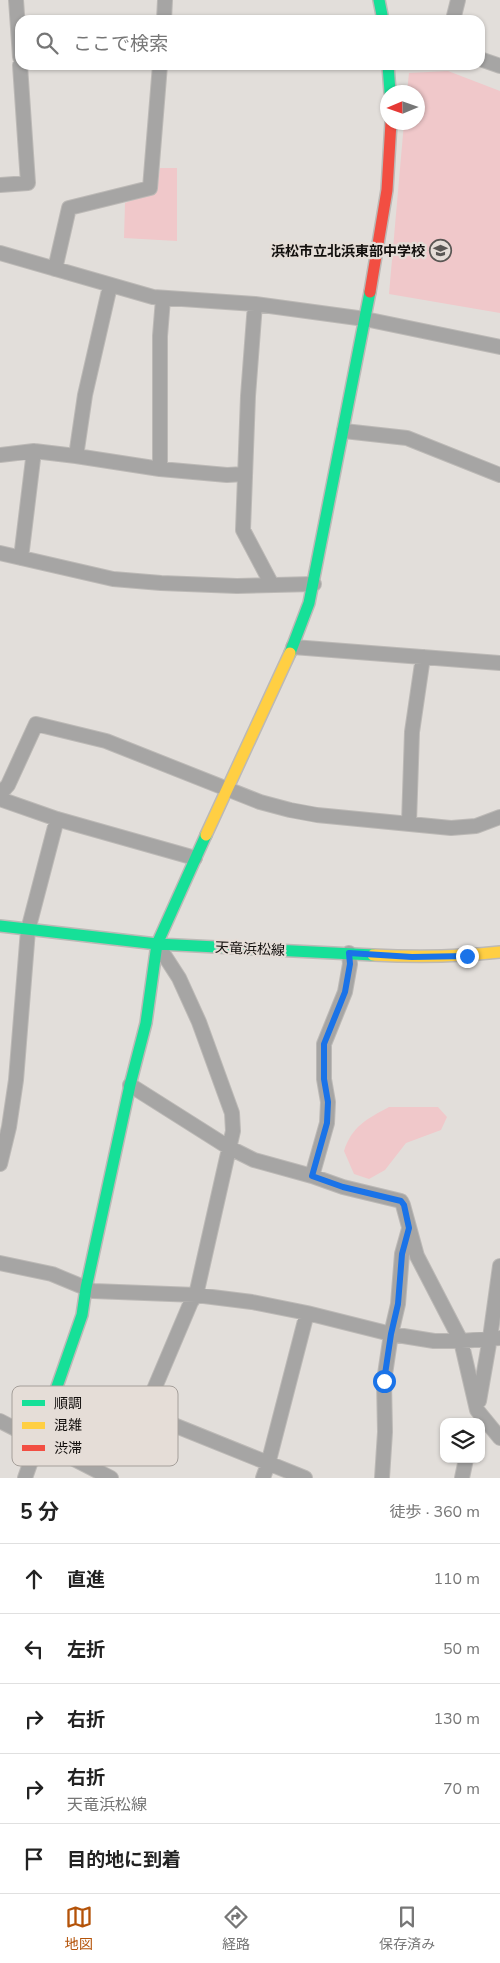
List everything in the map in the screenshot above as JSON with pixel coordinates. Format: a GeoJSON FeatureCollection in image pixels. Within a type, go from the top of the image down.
{"type":"FeatureCollection","features":[{"type":"Feature","properties":{"kind":"street"},"geometry":{"type":"LineString","coordinates":[[16,0],[17,15]]}},
{"type":"Feature","properties":{"kind":"street"},"geometry":{"type":"LineString","coordinates":[[164,15],[165,0]]}},
{"type":"Feature","properties":{"kind":"street"},"geometry":{"type":"LineString","coordinates":[[379,0],[382,15]]}},
{"type":"Feature","properties":{"kind":"street"},"geometry":{"type":"LineString","coordinates":[[454,15],[458,0]]}},
{"type":"Feature","properties":{"kind":"street"},"geometry":{"type":"LineString","coordinates":[[485,61],[500,66]]}},
{"type":"Feature","properties":{"kind":"street"},"geometry":{"type":"LineString","coordinates":[[0,185],[28,183],[20,70]]}},
{"type":"Feature","properties":{"kind":"street"},"geometry":{"type":"LineString","coordinates":[[54,269],[69,208],[150,188],[160,70]]}},
{"type":"Feature","properties":{"kind":"street"},"geometry":{"type":"LineString","coordinates":[[388,70],[389,85]]}},
{"type":"Feature","properties":{"kind":"street"},"geometry":{"type":"LineString","coordinates":[[57,1386],[82,1315],[86,1288],[130,1085],[146,1023],[157,944],[226,789],[293,647],[309,603],[365,319],[387,190],[391,130]]}},
{"type":"Feature","properties":{"kind":"street"},"geometry":{"type":"LineString","coordinates":[[0,253],[110,286],[163,299],[255,304],[365,319],[500,347]]}},
{"type":"Feature","properties":{"kind":"street"},"geometry":{"type":"LineString","coordinates":[[76,456],[85,395],[110,286]]}},
{"type":"Feature","properties":{"kind":"street"},"geometry":{"type":"LineString","coordinates":[[160,469],[160,336],[163,299]]}},
{"type":"Feature","properties":{"kind":"street"},"geometry":{"type":"LineString","coordinates":[[255,304],[248,396],[243,530],[272,585]]}},
{"type":"Feature","properties":{"kind":"street"},"geometry":{"type":"LineString","coordinates":[[344,431],[407,438],[500,475]]}},
{"type":"Feature","properties":{"kind":"street"},"geometry":{"type":"LineString","coordinates":[[21,558],[34,450]]}},
{"type":"Feature","properties":{"kind":"street"},"geometry":{"type":"LineString","coordinates":[[0,455],[34,450],[160,469],[226,475],[245,474]]}},
{"type":"Feature","properties":{"kind":"street"},"geometry":{"type":"LineString","coordinates":[[0,553],[112,579],[161,583],[314,584]]}},
{"type":"Feature","properties":{"kind":"street"},"geometry":{"type":"LineString","coordinates":[[293,647],[500,664]]}},
{"type":"Feature","properties":{"kind":"street"},"geometry":{"type":"LineString","coordinates":[[409,823],[412,732],[423,658]]}},
{"type":"Feature","properties":{"kind":"street"},"geometry":{"type":"LineString","coordinates":[[0,794],[8,785],[36,724],[106,741],[260,802],[317,815],[451,828],[476,826],[500,817]]}},
{"type":"Feature","properties":{"kind":"street"},"geometry":{"type":"LineString","coordinates":[[0,799],[57,819],[195,858]]}},
{"type":"Feature","properties":{"kind":"street"},"geometry":{"type":"LineString","coordinates":[[0,1164],[9,1127],[16,1080],[28,930],[57,819]]}},
{"type":"Feature","properties":{"kind":"street","name":"天竜浜松線"},"geometry":{"type":"LineString","coordinates":[[0,926],[157,944],[412,957],[467,956],[500,952]]}},
{"type":"Feature","properties":{"kind":"street"},"geometry":{"type":"LineString","coordinates":[[155,1386],[191,1302],[196,1295],[233,1131],[232,1113],[200,1022],[179,978],[157,944]]}},
{"type":"Feature","properties":{"kind":"street"},"geometry":{"type":"LineString","coordinates":[[312,1176],[327,1123],[328,1102],[324,1079],[324,1044],[345,992],[350,964],[349,953]]}},
{"type":"Feature","properties":{"kind":"street"},"geometry":{"type":"LineString","coordinates":[[130,1085],[228,1147],[254,1160],[312,1176],[343,1187],[401,1201],[404,1205],[417,1256],[461,1341],[476,1416],[500,1438]]}},
{"type":"Feature","properties":{"kind":"street"},"geometry":{"type":"LineString","coordinates":[[382,1478],[385,1432],[384,1381],[391,1334],[398,1304],[402,1254],[409,1228]]}},
{"type":"Feature","properties":{"kind":"street"},"geometry":{"type":"LineString","coordinates":[[0,1263],[52,1274],[93,1291],[196,1295],[252,1302],[391,1334],[434,1341],[495,1338]]}},
{"type":"Feature","properties":{"kind":"street"},"geometry":{"type":"LineString","coordinates":[[476,1416],[495,1338],[500,1266]]}},
{"type":"Feature","properties":{"kind":"street"},"geometry":{"type":"LineString","coordinates":[[262,1478],[268,1464],[306,1313]]}},
{"type":"Feature","properties":{"kind":"street"},"geometry":{"type":"LineString","coordinates":[[0,1422],[12,1428]]}},
{"type":"Feature","properties":{"kind":"street"},"geometry":{"type":"LineString","coordinates":[[178,1426],[305,1478]]}},
{"type":"Feature","properties":{"kind":"street"},"geometry":{"type":"LineString","coordinates":[[462,1478],[465,1463]]}},
{"type":"Feature","properties":{"kind":"street"},"geometry":{"type":"LineString","coordinates":[[25,1478],[29,1466]]}},
{"type":"Feature","properties":{"kind":"street"},"geometry":{"type":"LineString","coordinates":[[88,1466],[112,1478]]}},
{"type":"Feature","properties":{"kind":"shaded area","name":"浜松市立北浜東部中学校"},"geometry":{"type":"Polygon","coordinates":[[[448,71],[500,91],[500,313],[389,294],[403,130],[425,130],[425,85],[408,85],[409,73],[448,71]]]}},
{"type":"Feature","properties":{"kind":"shaded area"},"geometry":{"type":"Polygon","coordinates":[[[160,168],[177,168],[177,241],[124,238],[125,203],[157,191],[160,168]]]}},
{"type":"Feature","properties":{"kind":"shaded area"},"geometry":{"type":"Polygon","coordinates":[[[389,1107],[438,1107],[447,1117],[441,1130],[406,1143],[385,1170],[369,1179],[354,1174],[344,1151],[347,1142],[361,1124],[389,1107]]]}},
{"type":"Feature","properties":{"kind":"traffic: fast"},"geometry":{"type":"LineString","coordinates":[[379,0],[382,15]]}},
{"type":"Feature","properties":{"kind":"traffic: fast"},"geometry":{"type":"LineString","coordinates":[[388,70],[389,85]]}},
{"type":"Feature","properties":{"kind":"traffic: fast"},"geometry":{"type":"LineString","coordinates":[[290,653],[309,603],[370,292]]}},
{"type":"Feature","properties":{"kind":"traffic: fast"},"geometry":{"type":"LineString","coordinates":[[57,1386],[82,1315],[86,1288],[130,1085],[146,1023],[157,944],[206,835]]}},
{"type":"Feature","properties":{"kind":"traffic: fast"},"geometry":{"type":"LineString","coordinates":[[0,926],[157,944],[373,955]]}},
{"type":"Feature","properties":{"kind":"traffic: slow"},"geometry":{"type":"LineString","coordinates":[[206,835],[290,653]]}},
{"type":"Feature","properties":{"kind":"traffic: slow"},"geometry":{"type":"LineString","coordinates":[[373,955],[436,956],[500,952]]}},
{"type":"Feature","properties":{"kind":"traffic: jam"},"geometry":{"type":"LineString","coordinates":[[370,292],[387,190],[391,130]]}},
{"type":"Feature","properties":{"kind":"place","name":"浜松市立北浜東部中学校"},"geometry":{"type":"Point","coordinates":[441,251]}},
{"type":"Feature","properties":{"kind":"route"},"geometry":{"type":"LineString","coordinates":[[384,1381],[391,1334],[398,1304],[402,1254],[409,1228],[404,1205],[401,1201],[343,1187],[312,1176],[327,1123],[328,1102],[324,1079],[324,1044],[345,992],[350,964],[349,953],[412,957],[467,956]]}}]}
